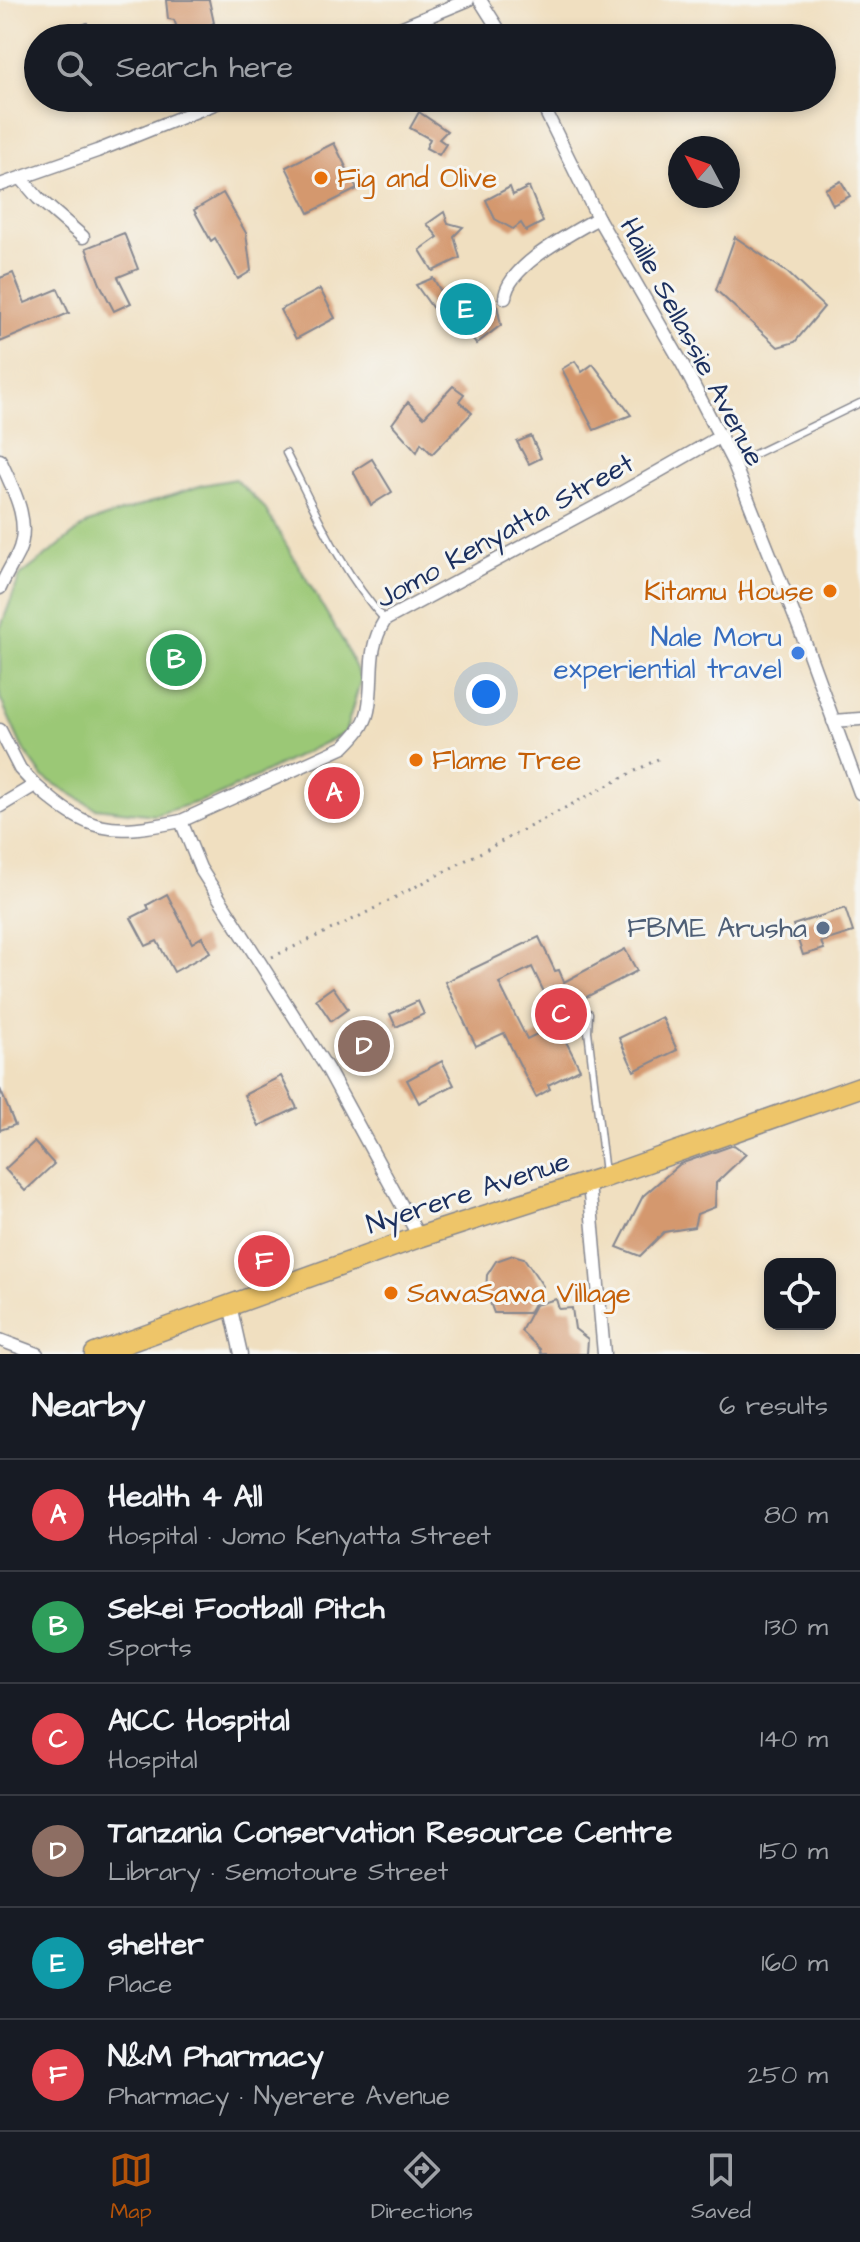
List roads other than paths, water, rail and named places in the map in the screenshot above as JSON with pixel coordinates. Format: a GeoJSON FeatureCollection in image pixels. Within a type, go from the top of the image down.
{"type":"FeatureCollection","features":[{"type":"Feature","properties":{"kind":"main road","name":"Nyerere Avenue"},"geometry":{"type":"LineString","coordinates":[[95,1354],[419,1237],[597,1180],[860,1087]]}},
{"type":"Feature","properties":{"kind":"street"},"geometry":{"type":"LineString","coordinates":[[410,24],[468,0]]}},
{"type":"Feature","properties":{"kind":"street"},"geometry":{"type":"LineString","coordinates":[[480,0],[495,24]]}},
{"type":"Feature","properties":{"kind":"street"},"geometry":{"type":"LineString","coordinates":[[0,185],[196,112]]}},
{"type":"Feature","properties":{"kind":"street","name":"Haille Sellassie Avenue"},"geometry":{"type":"LineString","coordinates":[[546,112],[598,218],[734,464],[860,793]]}},
{"type":"Feature","properties":{"kind":"street"},"geometry":{"type":"LineString","coordinates":[[21,178],[38,198],[83,237]]}},
{"type":"Feature","properties":{"kind":"street"},"geometry":{"type":"LineString","coordinates":[[505,298],[505,287],[519,270],[598,218]]}},
{"type":"Feature","properties":{"kind":"street","name":"Jomo Kenyatta Street"},"geometry":{"type":"LineString","coordinates":[[0,730],[20,769],[62,810],[87,823],[114,831],[181,821],[344,747],[358,734],[368,713],[375,636],[385,620],[721,436]]}},
{"type":"Feature","properties":{"kind":"street"},"geometry":{"type":"LineString","coordinates":[[0,460],[17,498],[24,532],[0,588]]}},
{"type":"Feature","properties":{"kind":"street"},"geometry":{"type":"LineString","coordinates":[[833,721],[860,719]]}},
{"type":"Feature","properties":{"kind":"street"},"geometry":{"type":"LineString","coordinates":[[0,806],[35,785]]}},
{"type":"Feature","properties":{"kind":"street"},"geometry":{"type":"LineString","coordinates":[[181,821],[200,868],[328,1070],[419,1237]]}},
{"type":"Feature","properties":{"kind":"street"},"geometry":{"type":"LineString","coordinates":[[597,1180],[604,1354]]}},
{"type":"Feature","properties":{"kind":"street"},"geometry":{"type":"LineString","coordinates":[[230,1305],[241,1354]]}},
{"type":"Feature","properties":{"kind":"street"},"geometry":{"type":"LineString","coordinates":[[0,1340],[37,1354]]}},
{"type":"Feature","properties":{"kind":"lane"},"geometry":{"type":"LineString","coordinates":[[734,464],[860,403]]}},
{"type":"Feature","properties":{"kind":"lane"},"geometry":{"type":"LineString","coordinates":[[286,453],[342,563],[364,597],[385,620]]}},
{"type":"Feature","properties":{"kind":"lane"},"geometry":{"type":"LineString","coordinates":[[589,1013],[597,1180]]}},
{"type":"Feature","properties":{"kind":"place","name":"Fig and Olive"},"geometry":{"type":"Point","coordinates":[321,178]}},
{"type":"Feature","properties":{"kind":"place","name":"shelter"},"geometry":{"type":"Point","coordinates":[466,309]}},
{"type":"Feature","properties":{"kind":"place","name":"Kitamu House"},"geometry":{"type":"Point","coordinates":[830,591]}},
{"type":"Feature","properties":{"kind":"place","name":"Nale Moru experiential travel"},"geometry":{"type":"Point","coordinates":[798,653]}},
{"type":"Feature","properties":{"kind":"place","name":"Sekei Football Pitch"},"geometry":{"type":"Point","coordinates":[176,660]}},
{"type":"Feature","properties":{"kind":"place","name":"Flame Tree"},"geometry":{"type":"Point","coordinates":[416,760]}},
{"type":"Feature","properties":{"kind":"place","name":"Health 4 All"},"geometry":{"type":"Point","coordinates":[334,793]}},
{"type":"Feature","properties":{"kind":"place","name":"FBME Arusha"},"geometry":{"type":"Point","coordinates":[823,928]}},
{"type":"Feature","properties":{"kind":"place","name":"AICC Hospital"},"geometry":{"type":"Point","coordinates":[561,1014]}},
{"type":"Feature","properties":{"kind":"place","name":"Tanzania Conservation Resource Centre"},"geometry":{"type":"Point","coordinates":[364,1046]}},
{"type":"Feature","properties":{"kind":"place","name":"N&M Pharmacy"},"geometry":{"type":"Point","coordinates":[264,1261]}},
{"type":"Feature","properties":{"kind":"place","name":"SawaSawa Village"},"geometry":{"type":"Point","coordinates":[391,1293]}}]}
